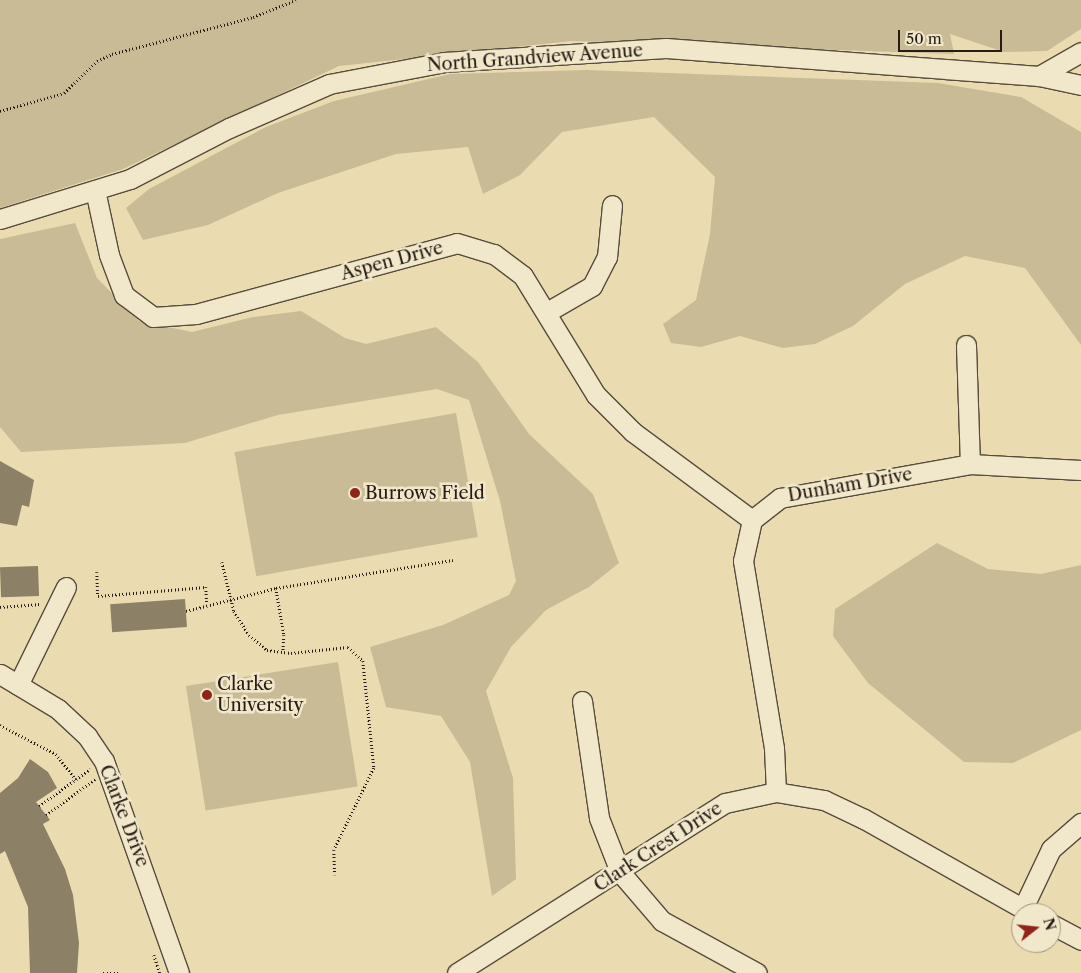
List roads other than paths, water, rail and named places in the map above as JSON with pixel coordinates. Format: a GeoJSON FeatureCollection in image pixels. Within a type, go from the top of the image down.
{"type":"FeatureCollection","features":[{"type":"Feature","properties":{"kind":"street","name":"North Grandview Avenue"},"geometry":{"type":"LineString","coordinates":[[0,220],[130,179],[229,128],[329,84],[444,62],[666,48],[1039,76],[1081,85]]}},
{"type":"Feature","properties":{"kind":"street"},"geometry":{"type":"LineString","coordinates":[[1039,76],[1081,52]]}},
{"type":"Feature","properties":{"kind":"street","name":"Aspen Drive"},"geometry":{"type":"LineString","coordinates":[[95,190],[109,255],[124,296],[153,317],[196,314],[457,243],[494,254],[524,276],[602,401],[633,432],[752,520]]}},
{"type":"Feature","properties":{"kind":"street"},"geometry":{"type":"LineString","coordinates":[[547,312],[592,286],[607,257],[612,205]]}},
{"type":"Feature","properties":{"kind":"street"},"geometry":{"type":"LineString","coordinates":[[966,345],[970,464]]}},
{"type":"Feature","properties":{"kind":"street","name":"Dunham Drive"},"geometry":{"type":"LineString","coordinates":[[752,520],[780,498],[970,464],[1081,470]]}},
{"type":"Feature","properties":{"kind":"street"},"geometry":{"type":"LineString","coordinates":[[752,520],[744,561],[774,748],[776,792]]}},
{"type":"Feature","properties":{"kind":"street"},"geometry":{"type":"LineString","coordinates":[[18,685],[62,595]]}},
{"type":"Feature","properties":{"kind":"street","name":"Clarke Drive"},"geometry":{"type":"LineString","coordinates":[[0,674],[58,709],[87,736],[104,761],[179,973]]}},
{"type":"Feature","properties":{"kind":"street"},"geometry":{"type":"LineString","coordinates":[[582,701],[599,818],[620,872],[662,921],[754,973]]}},
{"type":"Feature","properties":{"kind":"street","name":"Clark Crest Drive"},"geometry":{"type":"LineString","coordinates":[[457,973],[620,872],[725,803],[776,792],[824,800],[864,818],[1013,903]]}},
{"type":"Feature","properties":{"kind":"street"},"geometry":{"type":"LineString","coordinates":[[1030,903],[1052,849],[1081,823]]}},
{"type":"Feature","properties":{"kind":"street"},"geometry":{"type":"LineString","coordinates":[[1061,929],[1081,940]]}},
{"type":"Feature","properties":{"kind":"place","name":"Burrows Field"},"geometry":{"type":"Point","coordinates":[355,493]}},
{"type":"Feature","properties":{"kind":"place","name":"Clarke University"},"geometry":{"type":"Point","coordinates":[207,695]}}]}
